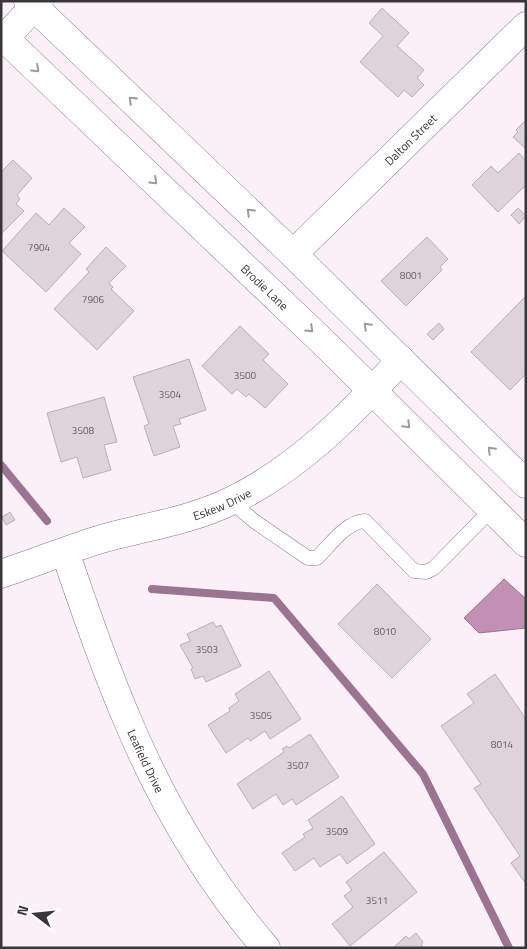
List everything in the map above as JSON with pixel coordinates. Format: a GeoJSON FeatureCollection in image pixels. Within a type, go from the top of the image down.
{"type":"FeatureCollection","features":[{"type":"Feature","properties":{"kind":"main road"},"geometry":{"type":"LineString","coordinates":[[3,37],[34,3],[294,254],[526,484]]}},
{"type":"Feature","properties":{"kind":"main road","name":"Dalton Street"},"geometry":{"type":"LineString","coordinates":[[294,254],[526,26]]}},
{"type":"Feature","properties":{"kind":"main road","name":"Brodie Lane"},"geometry":{"type":"LineString","coordinates":[[3,37],[372,391],[526,542]]}},
{"type":"Feature","properties":{"kind":"main road","name":"Eskew Drive"},"geometry":{"type":"LineString","coordinates":[[1,574],[98,540],[187,517],[231,501],[300,459],[335,429],[401,360]]}},
{"type":"Feature","properties":{"kind":"main road","name":"Leafield Drive"},"geometry":{"type":"LineString","coordinates":[[65,552],[133,733],[165,798],[211,874],[266,948]]}},
{"type":"Feature","properties":{"kind":"lane"},"geometry":{"type":"LineString","coordinates":[[231,501],[254,521],[308,558],[317,558],[351,525],[358,521],[365,521],[414,571],[426,572],[434,568],[492,509]]}},
{"type":"Feature","properties":{"kind":"shaded area"},"geometry":{"type":"Polygon","coordinates":[[[504,579],[526,599],[526,628],[479,633],[464,618],[504,579]]]}},
{"type":"Feature","properties":{"kind":"building"},"geometry":{"type":"Polygon","coordinates":[[[382,8],[409,33],[397,46],[424,70],[417,78],[424,85],[412,97],[404,90],[398,97],[360,62],[383,36],[369,23],[382,8]]]}},
{"type":"Feature","properties":{"kind":"building"},"geometry":{"type":"Polygon","coordinates":[[[526,120],[526,149],[513,137],[518,132],[516,130],[526,120]]]}},
{"type":"Feature","properties":{"kind":"building"},"geometry":{"type":"Polygon","coordinates":[[[519,153],[526,161],[526,185],[498,212],[472,185],[491,166],[498,173],[519,153]]]}},
{"type":"Feature","properties":{"kind":"building"},"geometry":{"type":"Polygon","coordinates":[[[13,160],[32,178],[17,195],[20,199],[16,204],[24,211],[1,234],[1,172],[13,160]]]}},
{"type":"Feature","properties":{"kind":"building"},"geometry":{"type":"Polygon","coordinates":[[[64,208],[85,227],[69,243],[81,254],[46,292],[2,251],[36,213],[49,225],[64,208]]]}},
{"type":"Feature","properties":{"kind":"building"},"geometry":{"type":"Polygon","coordinates":[[[518,208],[526,216],[519,224],[511,215],[518,208]]]}},
{"type":"Feature","properties":{"kind":"building"},"geometry":{"type":"Polygon","coordinates":[[[427,237],[448,259],[440,267],[442,270],[406,306],[381,281],[427,237]]]}},
{"type":"Feature","properties":{"kind":"building"},"geometry":{"type":"Polygon","coordinates":[[[106,247],[126,266],[109,283],[113,287],[111,289],[134,311],[97,350],[54,309],[89,272],[86,269],[106,247]]]}},
{"type":"Feature","properties":{"kind":"building"},"geometry":{"type":"Polygon","coordinates":[[[526,296],[526,374],[510,390],[471,352],[526,296]]]}},
{"type":"Feature","properties":{"kind":"building"},"geometry":{"type":"Polygon","coordinates":[[[439,323],[444,329],[433,340],[427,334],[439,323]]]}},
{"type":"Feature","properties":{"kind":"building"},"geometry":{"type":"Polygon","coordinates":[[[240,326],[269,354],[263,360],[288,384],[265,408],[249,394],[246,397],[237,389],[232,394],[202,366],[240,326]]]}},
{"type":"Feature","properties":{"kind":"building"},"geometry":{"type":"Polygon","coordinates":[[[189,359],[206,410],[179,419],[181,424],[173,426],[180,447],[154,456],[144,426],[149,424],[133,377],[189,359]]]}},
{"type":"Feature","properties":{"kind":"building"},"geometry":{"type":"Polygon","coordinates":[[[104,397],[117,442],[104,445],[111,470],[83,478],[77,457],[61,462],[47,413],[104,397]]]}},
{"type":"Feature","properties":{"kind":"building"},"geometry":{"type":"Polygon","coordinates":[[[10,512],[15,520],[6,525],[2,517],[10,512]]]}},
{"type":"Feature","properties":{"kind":"building"},"geometry":{"type":"Polygon","coordinates":[[[377,584],[431,639],[392,678],[338,624],[377,584]]]}},
{"type":"Feature","properties":{"kind":"building"},"geometry":{"type":"Polygon","coordinates":[[[213,622],[216,627],[221,625],[241,666],[206,682],[203,676],[195,679],[191,669],[193,668],[180,645],[190,641],[187,634],[213,622]]]}},
{"type":"Feature","properties":{"kind":"building"},"geometry":{"type":"Polygon","coordinates":[[[269,671],[301,719],[270,739],[265,731],[250,741],[248,738],[226,753],[208,725],[230,711],[229,708],[239,701],[235,694],[269,671]]]}},
{"type":"Feature","properties":{"kind":"building"},"geometry":{"type":"Polygon","coordinates":[[[495,674],[526,719],[526,884],[511,863],[520,856],[474,788],[481,784],[441,726],[474,703],[467,694],[495,674]]]}},
{"type":"Feature","properties":{"kind":"building"},"geometry":{"type":"Polygon","coordinates":[[[310,734],[339,777],[296,805],[292,799],[283,805],[276,794],[253,809],[237,784],[284,752],[282,749],[287,746],[289,748],[310,734]]]}},
{"type":"Feature","properties":{"kind":"building"},"geometry":{"type":"Polygon","coordinates":[[[342,796],[375,844],[347,864],[340,854],[320,867],[314,858],[295,871],[282,853],[305,837],[303,834],[313,828],[308,820],[342,796]]]}},
{"type":"Feature","properties":{"kind":"building"},"geometry":{"type":"Polygon","coordinates":[[[384,852],[417,892],[350,946],[332,924],[353,907],[344,896],[352,890],[346,882],[384,852]]]}},
{"type":"Feature","properties":{"kind":"building"},"geometry":{"type":"Polygon","coordinates":[[[416,933],[423,942],[421,945],[424,948],[393,948],[406,936],[409,939],[416,933]]]}},
{"type":"Feature","properties":{"kind":"waterway"},"geometry":{"type":"LineString","coordinates":[[1,465],[47,521]]}},
{"type":"Feature","properties":{"kind":"waterway"},"geometry":{"type":"LineString","coordinates":[[152,589],[274,598],[423,774],[509,948]]}}]}
